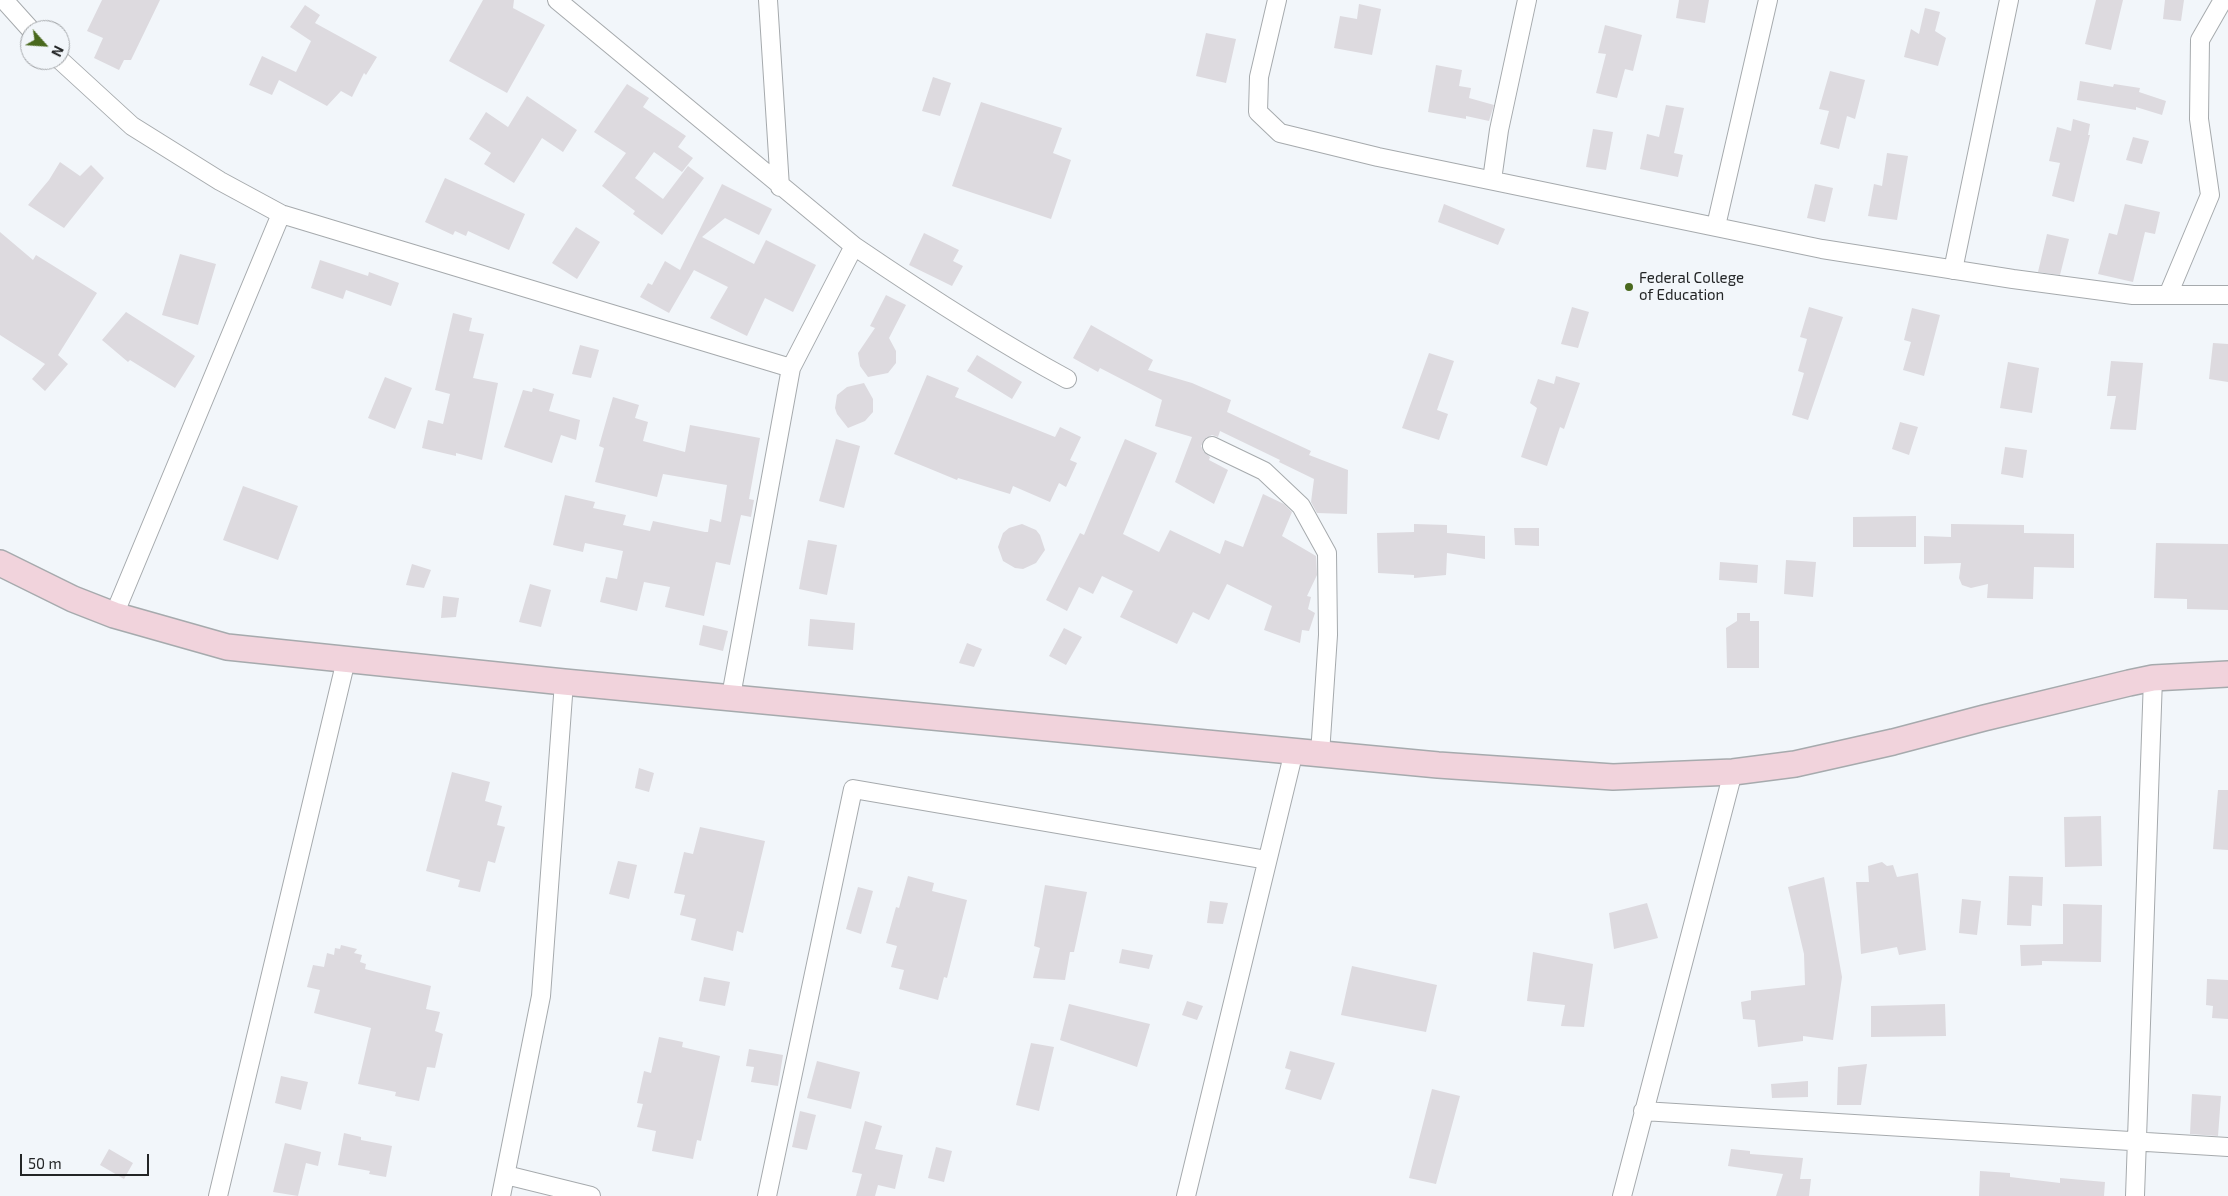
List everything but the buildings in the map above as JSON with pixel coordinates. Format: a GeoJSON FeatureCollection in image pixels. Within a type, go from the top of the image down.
{"type":"FeatureCollection","features":[{"type":"Feature","properties":{"kind":"main road"},"geometry":{"type":"LineString","coordinates":[[0,564],[114,616],[227,647],[564,682],[731,696],[1320,754],[1500,770],[1584,775],[1652,776],[1733,772],[1795,764],[2153,678],[2228,674]]}},
{"type":"Feature","properties":{"kind":"street"},"geometry":{"type":"LineString","coordinates":[[4,0],[22,20]]}},
{"type":"Feature","properties":{"kind":"street"},"geometry":{"type":"LineString","coordinates":[[557,0],[780,187],[854,246],[941,305],[1067,379]]}},
{"type":"Feature","properties":{"kind":"street"},"geometry":{"type":"LineString","coordinates":[[768,0],[780,187]]}},
{"type":"Feature","properties":{"kind":"street"},"geometry":{"type":"LineString","coordinates":[[1276,0],[1259,77],[1258,112],[1280,132],[1378,157],[1822,249],[1953,270],[2133,295],[2228,295]]}},
{"type":"Feature","properties":{"kind":"street"},"geometry":{"type":"LineString","coordinates":[[1492,180],[1499,130],[1527,0]]}},
{"type":"Feature","properties":{"kind":"street"},"geometry":{"type":"LineString","coordinates":[[1716,226],[1768,0]]}},
{"type":"Feature","properties":{"kind":"street"},"geometry":{"type":"LineString","coordinates":[[1953,270],[2009,0]]}},
{"type":"Feature","properties":{"kind":"street"},"geometry":{"type":"LineString","coordinates":[[2168,295],[2210,195],[2199,119],[2200,40],[2223,0]]}},
{"type":"Feature","properties":{"kind":"street"},"geometry":{"type":"LineString","coordinates":[[70,69],[132,126],[220,181],[281,214],[791,368]]}},
{"type":"Feature","properties":{"kind":"street"},"geometry":{"type":"LineString","coordinates":[[114,616],[281,214]]}},
{"type":"Feature","properties":{"kind":"street"},"geometry":{"type":"LineString","coordinates":[[731,696],[791,368],[854,246]]}},
{"type":"Feature","properties":{"kind":"street"},"geometry":{"type":"LineString","coordinates":[[1212,446],[1264,471],[1301,506],[1328,553],[1328,636],[1320,754]]}},
{"type":"Feature","properties":{"kind":"street"},"geometry":{"type":"LineString","coordinates":[[218,1196],[346,660]]}},
{"type":"Feature","properties":{"kind":"street"},"geometry":{"type":"LineString","coordinates":[[2135,1196],[2153,678]]}},
{"type":"Feature","properties":{"kind":"street"},"geometry":{"type":"LineString","coordinates":[[501,1196],[541,996],[564,682]]}},
{"type":"Feature","properties":{"kind":"street"},"geometry":{"type":"LineString","coordinates":[[1186,1196],[1294,751]]}},
{"type":"Feature","properties":{"kind":"street"},"geometry":{"type":"LineString","coordinates":[[1622,1196],[1733,772]]}},
{"type":"Feature","properties":{"kind":"street"},"geometry":{"type":"LineString","coordinates":[[767,1196],[853,789],[1267,860]]}},
{"type":"Feature","properties":{"kind":"street"},"geometry":{"type":"LineString","coordinates":[[1643,1111],[2228,1147]]}},
{"type":"Feature","properties":{"kind":"street"},"geometry":{"type":"LineString","coordinates":[[506,1175],[591,1196]]}},
{"type":"Feature","properties":{"kind":"place","name":"Federal College of Education"},"geometry":{"type":"Point","coordinates":[1629,287]}}]}
